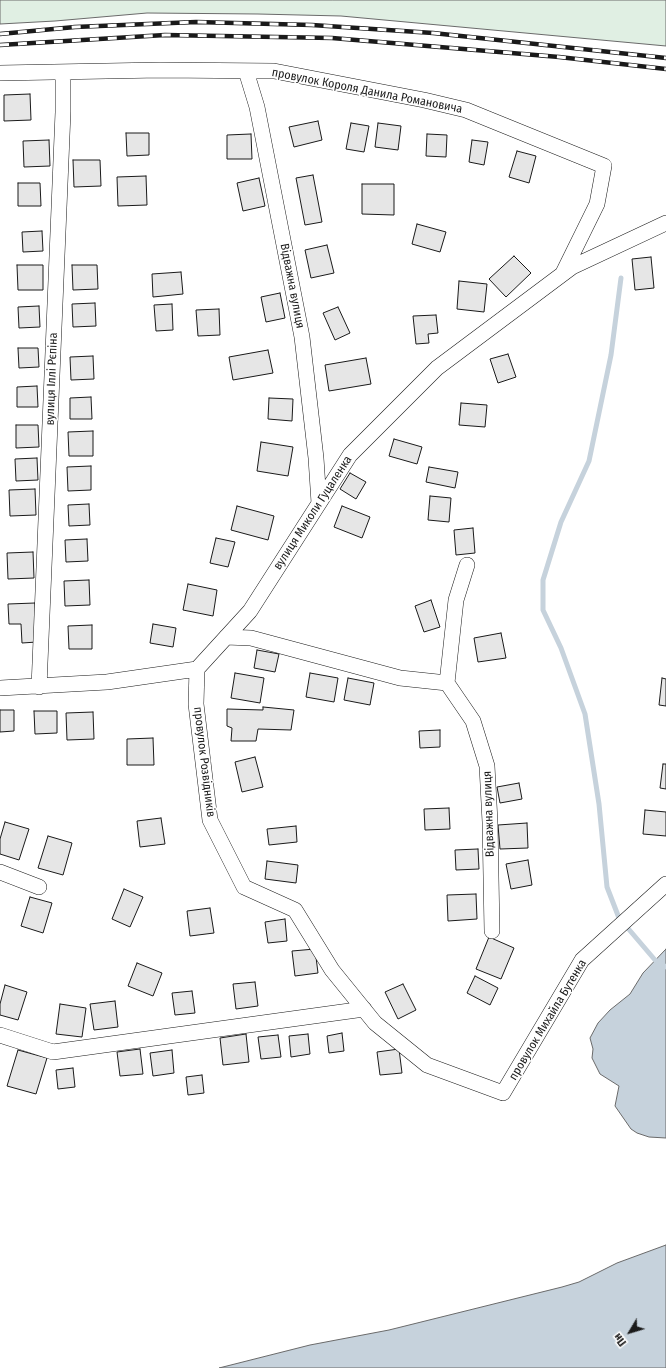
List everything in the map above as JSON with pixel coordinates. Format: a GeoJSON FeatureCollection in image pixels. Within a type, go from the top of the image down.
{"type":"FeatureCollection","features":[{"type":"Feature","properties":{"kind":"street","name":"провулок Короля Данила Романовича"},"geometry":{"type":"LineString","coordinates":[[0,73],[160,70],[274,71],[424,100],[466,110],[604,166],[597,204],[562,274]]}},
{"type":"Feature","properties":{"kind":"street","name":"Відважна вулиця"},"geometry":{"type":"LineString","coordinates":[[246,71],[256,107],[302,337],[316,458],[319,504]]}},
{"type":"Feature","properties":{"kind":"street","name":"вулиця Іллі Рєпіна"},"geometry":{"type":"LineString","coordinates":[[39,687],[63,112],[63,72]]}},
{"type":"Feature","properties":{"kind":"street","name":"вулиця Миколи Гуцаленка"},"geometry":{"type":"LineString","coordinates":[[197,669],[250,611],[350,455],[437,368],[572,267],[666,223]]}},
{"type":"Feature","properties":{"kind":"street"},"geometry":{"type":"LineString","coordinates":[[226,637],[251,638],[400,678],[447,683],[448,660],[456,600],[467,565]]}},
{"type":"Feature","properties":{"kind":"street"},"geometry":{"type":"LineString","coordinates":[[0,688],[107,682],[197,669]]}},
{"type":"Feature","properties":{"kind":"street","name":"провулок Розвідників"},"geometry":{"type":"LineString","coordinates":[[197,669],[196,704],[210,820],[244,887],[295,910],[332,970],[375,1023],[428,1065],[503,1093]]}},
{"type":"Feature","properties":{"kind":"street","name":"Відважна вулиця"},"geometry":{"type":"LineString","coordinates":[[447,683],[474,721],[487,766],[490,822],[492,931]]}},
{"type":"Feature","properties":{"kind":"street"},"geometry":{"type":"LineString","coordinates":[[0,872],[39,887]]}},
{"type":"Feature","properties":{"kind":"street","name":"провулок Михайла Бутенка"},"geometry":{"type":"LineString","coordinates":[[503,1093],[582,960],[666,884]]}},
{"type":"Feature","properties":{"kind":"street"},"geometry":{"type":"LineString","coordinates":[[0,1035],[53,1052],[364,1009]]}},
{"type":"Feature","properties":{"kind":"green space"},"geometry":{"type":"Polygon","coordinates":[[[0,0],[666,0],[666,46],[341,16],[147,13],[0,24],[0,0]]]}},
{"type":"Feature","properties":{"kind":"shaded area"},"geometry":{"type":"Polygon","coordinates":[[[666,949],[666,1138],[649,1137],[637,1133],[631,1129],[615,1106],[619,1086],[600,1074],[592,1058],[593,1049],[590,1038],[598,1023],[610,1010],[630,994],[643,973],[666,949]]]}},
{"type":"Feature","properties":{"kind":"shaded area"},"geometry":{"type":"Polygon","coordinates":[[[666,1245],[666,1368],[219,1368],[310,1345],[389,1330],[562,1287],[579,1282],[617,1263],[666,1245]]]}},
{"type":"Feature","properties":{"kind":"building"},"geometry":{"type":"Polygon","coordinates":[[[30,94],[31,120],[4,121],[4,95],[30,94]]]}},
{"type":"Feature","properties":{"kind":"building"},"geometry":{"type":"Polygon","coordinates":[[[318,121],[322,140],[294,147],[289,127],[318,121]]]}},
{"type":"Feature","properties":{"kind":"building"},"geometry":{"type":"Polygon","coordinates":[[[351,123],[369,126],[364,152],[346,149],[351,123]]]}},
{"type":"Feature","properties":{"kind":"building"},"geometry":{"type":"Polygon","coordinates":[[[378,123],[401,126],[398,150],[375,147],[378,123]]]}},
{"type":"Feature","properties":{"kind":"building"},"geometry":{"type":"Polygon","coordinates":[[[126,133],[149,133],[149,155],[127,156],[126,133]]]}},
{"type":"Feature","properties":{"kind":"building"},"geometry":{"type":"Polygon","coordinates":[[[251,134],[252,159],[227,159],[227,135],[251,134]]]}},
{"type":"Feature","properties":{"kind":"building"},"geometry":{"type":"Polygon","coordinates":[[[427,134],[447,135],[446,157],[426,156],[427,134]]]}},
{"type":"Feature","properties":{"kind":"building"},"geometry":{"type":"Polygon","coordinates":[[[49,140],[50,166],[24,167],[23,141],[49,140]]]}},
{"type":"Feature","properties":{"kind":"building"},"geometry":{"type":"Polygon","coordinates":[[[472,140],[488,142],[484,165],[469,162],[472,140]]]}},
{"type":"Feature","properties":{"kind":"building"},"geometry":{"type":"Polygon","coordinates":[[[517,151],[536,156],[529,183],[509,177],[517,151]]]}},
{"type":"Feature","properties":{"kind":"building"},"geometry":{"type":"Polygon","coordinates":[[[73,160],[100,160],[101,186],[74,187],[73,160]]]}},
{"type":"Feature","properties":{"kind":"building"},"geometry":{"type":"Polygon","coordinates":[[[313,175],[322,222],[305,225],[296,178],[313,175]]]}},
{"type":"Feature","properties":{"kind":"building"},"geometry":{"type":"Polygon","coordinates":[[[146,176],[147,205],[118,206],[117,177],[146,176]]]}},
{"type":"Feature","properties":{"kind":"building"},"geometry":{"type":"Polygon","coordinates":[[[259,178],[265,206],[243,211],[237,183],[259,178]]]}},
{"type":"Feature","properties":{"kind":"building"},"geometry":{"type":"Polygon","coordinates":[[[18,183],[40,183],[41,206],[18,206],[18,183]]]}},
{"type":"Feature","properties":{"kind":"building"},"geometry":{"type":"Polygon","coordinates":[[[362,184],[394,184],[394,215],[362,214],[362,184]]]}},
{"type":"Feature","properties":{"kind":"building"},"geometry":{"type":"Polygon","coordinates":[[[417,224],[446,232],[440,252],[412,244],[417,224]]]}},
{"type":"Feature","properties":{"kind":"building"},"geometry":{"type":"Polygon","coordinates":[[[42,231],[43,251],[23,252],[22,232],[42,231]]]}},
{"type":"Feature","properties":{"kind":"building"},"geometry":{"type":"Polygon","coordinates":[[[327,245],[334,273],[311,278],[305,250],[327,245]]]}},
{"type":"Feature","properties":{"kind":"building"},"geometry":{"type":"Polygon","coordinates":[[[514,256],[531,273],[506,297],[489,279],[514,256]]]}},
{"type":"Feature","properties":{"kind":"building"},"geometry":{"type":"Polygon","coordinates":[[[651,257],[654,288],[635,290],[632,259],[651,257]]]}},
{"type":"Feature","properties":{"kind":"building"},"geometry":{"type":"Polygon","coordinates":[[[17,265],[43,265],[43,290],[18,290],[17,265]]]}},
{"type":"Feature","properties":{"kind":"building"},"geometry":{"type":"Polygon","coordinates":[[[72,265],[97,265],[98,289],[73,290],[72,265]]]}},
{"type":"Feature","properties":{"kind":"building"},"geometry":{"type":"Polygon","coordinates":[[[181,272],[183,294],[153,297],[152,274],[181,272]]]}},
{"type":"Feature","properties":{"kind":"building"},"geometry":{"type":"Polygon","coordinates":[[[459,281],[487,284],[484,312],[457,309],[459,281]]]}},
{"type":"Feature","properties":{"kind":"building"},"geometry":{"type":"Polygon","coordinates":[[[280,293],[285,318],[266,322],[261,297],[280,293]]]}},
{"type":"Feature","properties":{"kind":"building"},"geometry":{"type":"Polygon","coordinates":[[[95,303],[96,326],[73,327],[72,304],[95,303]]]}},
{"type":"Feature","properties":{"kind":"building"},"geometry":{"type":"Polygon","coordinates":[[[172,304],[173,330],[156,331],[154,305],[172,304]]]}},
{"type":"Feature","properties":{"kind":"building"},"geometry":{"type":"Polygon","coordinates":[[[39,306],[40,327],[19,328],[18,307],[39,306]]]}},
{"type":"Feature","properties":{"kind":"building"},"geometry":{"type":"Polygon","coordinates":[[[338,307],[350,333],[335,340],[323,313],[338,307]]]}},
{"type":"Feature","properties":{"kind":"building"},"geometry":{"type":"Polygon","coordinates":[[[219,309],[220,335],[198,336],[196,310],[219,309]]]}},
{"type":"Feature","properties":{"kind":"building"},"geometry":{"type":"Polygon","coordinates":[[[436,315],[438,333],[428,334],[429,343],[416,344],[413,316],[436,315]]]}},
{"type":"Feature","properties":{"kind":"building"},"geometry":{"type":"Polygon","coordinates":[[[18,348],[38,348],[39,367],[19,368],[18,348]]]}},
{"type":"Feature","properties":{"kind":"building"},"geometry":{"type":"Polygon","coordinates":[[[268,350],[273,373],[233,380],[229,357],[268,350]]]}},
{"type":"Feature","properties":{"kind":"building"},"geometry":{"type":"Polygon","coordinates":[[[508,354],[516,377],[498,383],[490,359],[508,354]]]}},
{"type":"Feature","properties":{"kind":"building"},"geometry":{"type":"Polygon","coordinates":[[[93,356],[94,379],[71,380],[70,357],[93,356]]]}},
{"type":"Feature","properties":{"kind":"building"},"geometry":{"type":"Polygon","coordinates":[[[366,358],[371,384],[329,391],[325,365],[366,358]]]}},
{"type":"Feature","properties":{"kind":"building"},"geometry":{"type":"Polygon","coordinates":[[[37,386],[38,407],[17,407],[17,387],[37,386]]]}},
{"type":"Feature","properties":{"kind":"building"},"geometry":{"type":"Polygon","coordinates":[[[91,397],[92,419],[70,419],[70,398],[91,397]]]}},
{"type":"Feature","properties":{"kind":"building"},"geometry":{"type":"Polygon","coordinates":[[[269,398],[293,399],[292,421],[268,419],[269,398]]]}},
{"type":"Feature","properties":{"kind":"building"},"geometry":{"type":"Polygon","coordinates":[[[461,403],[487,405],[485,427],[459,425],[461,403]]]}},
{"type":"Feature","properties":{"kind":"building"},"geometry":{"type":"Polygon","coordinates":[[[16,425],[38,425],[39,447],[16,448],[16,425]]]}},
{"type":"Feature","properties":{"kind":"building"},"geometry":{"type":"Polygon","coordinates":[[[93,431],[93,456],[69,456],[68,432],[93,431]]]}},
{"type":"Feature","properties":{"kind":"building"},"geometry":{"type":"Polygon","coordinates":[[[394,439],[422,447],[417,464],[389,456],[394,439]]]}},
{"type":"Feature","properties":{"kind":"building"},"geometry":{"type":"Polygon","coordinates":[[[261,442],[293,447],[288,476],[257,471],[261,442]]]}},
{"type":"Feature","properties":{"kind":"building"},"geometry":{"type":"Polygon","coordinates":[[[37,458],[38,480],[16,481],[15,459],[37,458]]]}},
{"type":"Feature","properties":{"kind":"building"},"geometry":{"type":"Polygon","coordinates":[[[91,466],[91,490],[68,491],[67,467],[91,466]]]}},
{"type":"Feature","properties":{"kind":"building"},"geometry":{"type":"Polygon","coordinates":[[[429,467],[458,472],[455,488],[426,482],[429,467]]]}},
{"type":"Feature","properties":{"kind":"building"},"geometry":{"type":"Polygon","coordinates":[[[350,473],[366,482],[356,499],[340,489],[350,473]]]}},
{"type":"Feature","properties":{"kind":"building"},"geometry":{"type":"Polygon","coordinates":[[[35,489],[36,515],[10,516],[9,490],[35,489]]]}},
{"type":"Feature","properties":{"kind":"building"},"geometry":{"type":"Polygon","coordinates":[[[430,496],[451,498],[449,522],[428,520],[430,496]]]}},
{"type":"Feature","properties":{"kind":"building"},"geometry":{"type":"Polygon","coordinates":[[[89,504],[90,525],[69,526],[68,505],[89,504]]]}},
{"type":"Feature","properties":{"kind":"building"},"geometry":{"type":"Polygon","coordinates":[[[237,506],[274,516],[268,540],[231,530],[237,506]]]}},
{"type":"Feature","properties":{"kind":"building"},"geometry":{"type":"Polygon","coordinates":[[[342,506],[370,517],[362,538],[334,527],[342,506]]]}},
{"type":"Feature","properties":{"kind":"building"},"geometry":{"type":"Polygon","coordinates":[[[473,528],[475,553],[456,555],[454,530],[473,528]]]}},
{"type":"Feature","properties":{"kind":"building"},"geometry":{"type":"Polygon","coordinates":[[[216,538],[235,542],[228,567],[210,563],[216,538]]]}},
{"type":"Feature","properties":{"kind":"building"},"geometry":{"type":"Polygon","coordinates":[[[87,539],[88,561],[66,562],[65,540],[87,539]]]}},
{"type":"Feature","properties":{"kind":"building"},"geometry":{"type":"Polygon","coordinates":[[[33,552],[34,578],[8,579],[7,553],[33,552]]]}},
{"type":"Feature","properties":{"kind":"building"},"geometry":{"type":"Polygon","coordinates":[[[89,580],[90,605],[65,606],[64,581],[89,580]]]}},
{"type":"Feature","properties":{"kind":"building"},"geometry":{"type":"Polygon","coordinates":[[[188,584],[217,590],[213,616],[183,610],[188,584]]]}},
{"type":"Feature","properties":{"kind":"building"},"geometry":{"type":"Polygon","coordinates":[[[431,600],[440,627],[424,632],[415,606],[431,600]]]}},
{"type":"Feature","properties":{"kind":"building"},"geometry":{"type":"Polygon","coordinates":[[[35,603],[37,642],[22,643],[21,624],[9,624],[8,604],[35,603]]]}},
{"type":"Feature","properties":{"kind":"building"},"geometry":{"type":"Polygon","coordinates":[[[153,624],[176,628],[173,647],[150,643],[153,624]]]}},
{"type":"Feature","properties":{"kind":"building"},"geometry":{"type":"Polygon","coordinates":[[[92,625],[92,649],[69,649],[68,626],[92,625]]]}},
{"type":"Feature","properties":{"kind":"building"},"geometry":{"type":"Polygon","coordinates":[[[501,633],[506,658],[478,662],[474,638],[501,633]]]}},
{"type":"Feature","properties":{"kind":"building"},"geometry":{"type":"Polygon","coordinates":[[[257,650],[279,654],[275,672],[254,668],[257,650]]]}},
{"type":"Feature","properties":{"kind":"building"},"geometry":{"type":"Polygon","coordinates":[[[235,673],[264,678],[260,703],[231,698],[235,673]]]}},
{"type":"Feature","properties":{"kind":"building"},"geometry":{"type":"Polygon","coordinates":[[[310,673],[338,678],[334,702],[306,697],[310,673]]]}},
{"type":"Feature","properties":{"kind":"building"},"geometry":{"type":"Polygon","coordinates":[[[348,678],[374,683],[370,705],[344,700],[348,678]]]}},
{"type":"Feature","properties":{"kind":"building"},"geometry":{"type":"Polygon","coordinates":[[[662,678],[666,679],[666,706],[659,705],[662,678]]]}},
{"type":"Feature","properties":{"kind":"building"},"geometry":{"type":"Polygon","coordinates":[[[263,707],[294,710],[291,730],[258,729],[256,741],[231,741],[232,728],[227,726],[227,709],[263,710],[263,707]]]}},
{"type":"Feature","properties":{"kind":"building"},"geometry":{"type":"Polygon","coordinates":[[[0,710],[14,710],[14,731],[0,732],[0,710]]]}},
{"type":"Feature","properties":{"kind":"building"},"geometry":{"type":"Polygon","coordinates":[[[34,711],[57,711],[57,733],[35,734],[34,711]]]}},
{"type":"Feature","properties":{"kind":"building"},"geometry":{"type":"Polygon","coordinates":[[[93,712],[94,739],[67,740],[66,713],[93,712]]]}},
{"type":"Feature","properties":{"kind":"building"},"geometry":{"type":"Polygon","coordinates":[[[440,730],[440,747],[420,748],[419,731],[440,730]]]}},
{"type":"Feature","properties":{"kind":"building"},"geometry":{"type":"Polygon","coordinates":[[[153,738],[154,765],[127,765],[127,739],[153,738]]]}},
{"type":"Feature","properties":{"kind":"building"},"geometry":{"type":"Polygon","coordinates":[[[255,757],[263,787],[242,792],[235,762],[255,757]]]}},
{"type":"Feature","properties":{"kind":"building"},"geometry":{"type":"Polygon","coordinates":[[[663,764],[666,764],[666,789],[660,788],[663,764]]]}},
{"type":"Feature","properties":{"kind":"building"},"geometry":{"type":"Polygon","coordinates":[[[519,783],[522,799],[500,803],[497,787],[519,783]]]}},
{"type":"Feature","properties":{"kind":"building"},"geometry":{"type":"Polygon","coordinates":[[[449,808],[450,829],[425,830],[424,809],[449,808]]]}},
{"type":"Feature","properties":{"kind":"building"},"geometry":{"type":"Polygon","coordinates":[[[645,810],[666,812],[666,836],[643,834],[645,810]]]}},
{"type":"Feature","properties":{"kind":"building"},"geometry":{"type":"Polygon","coordinates":[[[161,818],[165,844],[140,847],[137,821],[161,818]]]}},
{"type":"Feature","properties":{"kind":"building"},"geometry":{"type":"Polygon","coordinates":[[[5,822],[29,829],[19,860],[0,854],[0,839],[5,822]]]}},
{"type":"Feature","properties":{"kind":"building"},"geometry":{"type":"Polygon","coordinates":[[[527,823],[528,848],[500,849],[498,825],[527,823]]]}},
{"type":"Feature","properties":{"kind":"building"},"geometry":{"type":"Polygon","coordinates":[[[296,826],[297,842],[269,845],[267,829],[296,826]]]}},
{"type":"Feature","properties":{"kind":"building"},"geometry":{"type":"Polygon","coordinates":[[[48,836],[72,843],[63,875],[38,868],[48,836]]]}},
{"type":"Feature","properties":{"kind":"building"},"geometry":{"type":"Polygon","coordinates":[[[478,849],[479,869],[456,870],[455,850],[478,849]]]}},
{"type":"Feature","properties":{"kind":"building"},"geometry":{"type":"Polygon","coordinates":[[[528,860],[532,885],[511,889],[506,864],[528,860]]]}},
{"type":"Feature","properties":{"kind":"building"},"geometry":{"type":"Polygon","coordinates":[[[267,861],[298,865],[296,883],[265,879],[267,861]]]}},
{"type":"Feature","properties":{"kind":"building"},"geometry":{"type":"Polygon","coordinates":[[[124,889],[143,897],[130,927],[112,919],[124,889]]]}},
{"type":"Feature","properties":{"kind":"building"},"geometry":{"type":"Polygon","coordinates":[[[476,894],[477,919],[448,921],[447,895],[476,894]]]}},
{"type":"Feature","properties":{"kind":"building"},"geometry":{"type":"Polygon","coordinates":[[[30,897],[52,903],[43,933],[21,926],[30,897]]]}},
{"type":"Feature","properties":{"kind":"building"},"geometry":{"type":"Polygon","coordinates":[[[210,908],[214,933],[190,936],[187,911],[210,908]]]}},
{"type":"Feature","properties":{"kind":"building"},"geometry":{"type":"Polygon","coordinates":[[[285,919],[287,941],[268,943],[265,922],[285,919]]]}},
{"type":"Feature","properties":{"kind":"building"},"geometry":{"type":"Polygon","coordinates":[[[489,937],[514,948],[501,979],[476,969],[489,937]]]}},
{"type":"Feature","properties":{"kind":"building"},"geometry":{"type":"Polygon","coordinates":[[[315,949],[318,973],[295,976],[292,951],[315,949]]]}},
{"type":"Feature","properties":{"kind":"building"},"geometry":{"type":"Polygon","coordinates":[[[137,963],[162,973],[153,996],[128,986],[137,963]]]}},
{"type":"Feature","properties":{"kind":"building"},"geometry":{"type":"Polygon","coordinates":[[[475,976],[498,988],[490,1005],[467,993],[475,976]]]}},
{"type":"Feature","properties":{"kind":"building"},"geometry":{"type":"Polygon","coordinates":[[[255,982],[258,1006],[236,1009],[233,984],[255,982]]]}},
{"type":"Feature","properties":{"kind":"building"},"geometry":{"type":"Polygon","coordinates":[[[403,984],[416,1010],[398,1019],[385,992],[403,984]]]}},
{"type":"Feature","properties":{"kind":"building"},"geometry":{"type":"Polygon","coordinates":[[[5,985],[27,992],[18,1020],[0,1015],[0,1004],[5,985]]]}},
{"type":"Feature","properties":{"kind":"building"},"geometry":{"type":"Polygon","coordinates":[[[192,991],[195,1013],[175,1015],[172,993],[192,991]]]}},
{"type":"Feature","properties":{"kind":"building"},"geometry":{"type":"Polygon","coordinates":[[[115,1001],[118,1027],[94,1030],[90,1004],[115,1001]]]}},
{"type":"Feature","properties":{"kind":"building"},"geometry":{"type":"Polygon","coordinates":[[[60,1004],[86,1008],[82,1037],[56,1034],[60,1004]]]}},
{"type":"Feature","properties":{"kind":"building"},"geometry":{"type":"Polygon","coordinates":[[[342,1033],[344,1051],[329,1053],[327,1036],[342,1033]]]}},
{"type":"Feature","properties":{"kind":"building"},"geometry":{"type":"Polygon","coordinates":[[[246,1034],[249,1062],[223,1065],[220,1038],[246,1034]]]}},
{"type":"Feature","properties":{"kind":"building"},"geometry":{"type":"Polygon","coordinates":[[[308,1034],[310,1054],[291,1057],[289,1036],[308,1034]]]}},
{"type":"Feature","properties":{"kind":"building"},"geometry":{"type":"Polygon","coordinates":[[[278,1035],[281,1057],[261,1059],[258,1037],[278,1035]]]}},
{"type":"Feature","properties":{"kind":"building"},"geometry":{"type":"Polygon","coordinates":[[[140,1049],[143,1074],[120,1076],[117,1052],[140,1049]]]}},
{"type":"Feature","properties":{"kind":"building"},"geometry":{"type":"Polygon","coordinates":[[[399,1049],[402,1073],[380,1075],[377,1052],[399,1049]]]}},
{"type":"Feature","properties":{"kind":"building"},"geometry":{"type":"Polygon","coordinates":[[[18,1050],[47,1058],[36,1094],[7,1086],[18,1050]]]}},
{"type":"Feature","properties":{"kind":"building"},"geometry":{"type":"Polygon","coordinates":[[[172,1050],[174,1073],[153,1076],[150,1053],[172,1050]]]}},
{"type":"Feature","properties":{"kind":"building"},"geometry":{"type":"Polygon","coordinates":[[[73,1068],[75,1087],[58,1089],[56,1070],[73,1068]]]}},
{"type":"Feature","properties":{"kind":"building"},"geometry":{"type":"Polygon","coordinates":[[[202,1075],[204,1093],[188,1095],[186,1077],[202,1075]]]}},
{"type":"Feature","properties":{"kind":"waterway"},"geometry":{"type":"LineString","coordinates":[[619,918],[607,887],[599,804],[585,714],[561,648],[543,610],[543,580],[561,522],[589,461],[611,355],[621,278]]}},
{"type":"Feature","properties":{"kind":"waterway"},"geometry":{"type":"LineString","coordinates":[[626,926],[655,960],[666,967]]}},
{"type":"Feature","properties":{"kind":"railway"},"geometry":{"type":"LineString","coordinates":[[0,34],[75,27],[196,22],[312,25],[433,33],[666,58]]}},
{"type":"Feature","properties":{"kind":"railway"},"geometry":{"type":"LineString","coordinates":[[0,45],[165,35],[332,38],[559,57],[666,69]]}}]}
